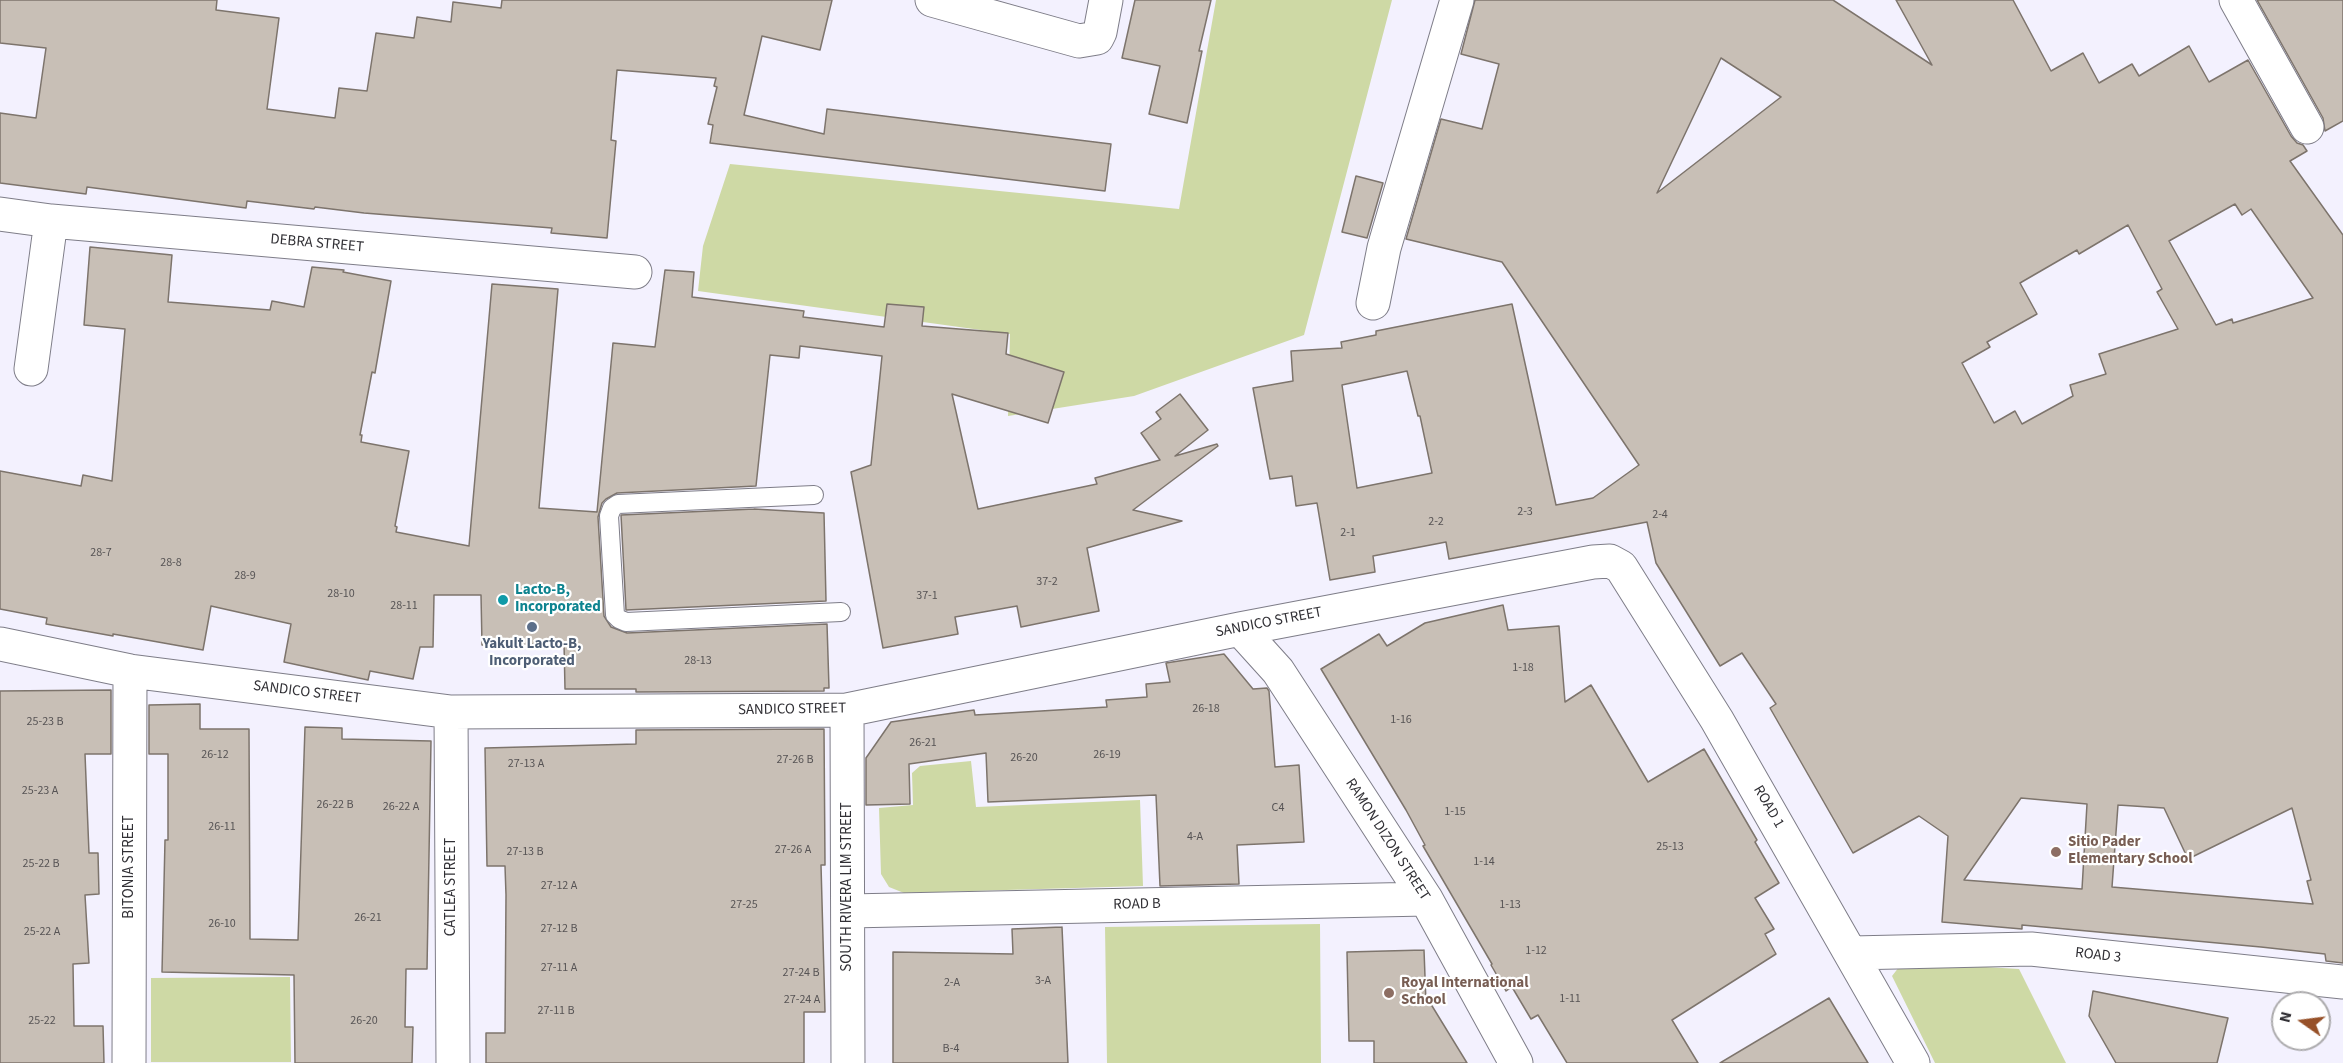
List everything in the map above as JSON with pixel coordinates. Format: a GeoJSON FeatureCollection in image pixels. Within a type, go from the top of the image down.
{"type":"FeatureCollection","features":[{"type":"Feature","properties":{"kind":"street"},"geometry":{"type":"LineString","coordinates":[[932,0],[1079,41],[1093,40],[1100,32],[1106,0]]}},
{"type":"Feature","properties":{"kind":"street"},"geometry":{"type":"LineString","coordinates":[[1373,303],[1384,248],[1457,0]]}},
{"type":"Feature","properties":{"kind":"street"},"geometry":{"type":"LineString","coordinates":[[2236,0],[2307,127]]}},
{"type":"Feature","properties":{"kind":"street","name":"DEBRA STREET"},"geometry":{"type":"LineString","coordinates":[[0,214],[51,221],[635,272]]}},
{"type":"Feature","properties":{"kind":"street"},"geometry":{"type":"LineString","coordinates":[[31,369],[51,221]]}},
{"type":"Feature","properties":{"kind":"street","name":"SANDICO STREET"},"geometry":{"type":"LineString","coordinates":[[0,644],[130,670],[451,712],[847,710],[1240,628],[1581,564],[1610,561]]}},
{"type":"Feature","properties":{"kind":"street","name":"ROAD 1"},"geometry":{"type":"LineString","coordinates":[[1610,561],[1621,567],[1711,711],[1852,953],[1913,1063]]}},
{"type":"Feature","properties":{"kind":"street","name":"RAMON DIZON STREET"},"geometry":{"type":"LineString","coordinates":[[1240,628],[1278,671],[1426,899],[1516,1063]]}},
{"type":"Feature","properties":{"kind":"street","name":"BITONIA STREET"},"geometry":{"type":"LineString","coordinates":[[129,1063],[130,670]]}},
{"type":"Feature","properties":{"kind":"street","name":"SOUTH RIVERA LIM STREET"},"geometry":{"type":"LineString","coordinates":[[847,710],[848,1063]]}},
{"type":"Feature","properties":{"kind":"street","name":"CATLEA STREET"},"geometry":{"type":"LineString","coordinates":[[451,712],[453,1063]]}},
{"type":"Feature","properties":{"kind":"street","name":"ROAD B"},"geometry":{"type":"LineString","coordinates":[[849,911],[1426,899]]}},
{"type":"Feature","properties":{"kind":"street","name":"ROAD 3"},"geometry":{"type":"LineString","coordinates":[[1852,953],[2031,949],[2343,982]]}},
{"type":"Feature","properties":{"kind":"lane"},"geometry":{"type":"LineString","coordinates":[[814,495],[618,504],[612,508],[609,516],[615,615],[619,620],[626,622],[841,612]]}},
{"type":"Feature","properties":{"kind":"green space"},"geometry":{"type":"Polygon","coordinates":[[[1216,0],[1392,0],[1304,335],[1134,396],[1008,416],[1010,334],[698,291],[703,246],[730,164],[1179,209],[1216,0]]]}},
{"type":"Feature","properties":{"kind":"green space"},"geometry":{"type":"Polygon","coordinates":[[[971,761],[976,807],[1140,800],[1143,886],[904,893],[889,887],[881,874],[879,808],[913,805],[912,773],[920,766],[971,761]]]}},
{"type":"Feature","properties":{"kind":"green space"},"geometry":{"type":"Polygon","coordinates":[[[1320,924],[1321,1063],[1107,1063],[1105,927],[1320,924]]]}},
{"type":"Feature","properties":{"kind":"green space"},"geometry":{"type":"Polygon","coordinates":[[[1903,962],[2019,969],[2066,1063],[1935,1063],[1892,976],[1903,962]]]}},
{"type":"Feature","properties":{"kind":"green space"},"geometry":{"type":"Polygon","coordinates":[[[290,977],[291,1062],[151,1062],[151,978],[290,977]]]}},
{"type":"Feature","properties":{"kind":"building"},"geometry":{"type":"Polygon","coordinates":[[[0,0],[217,0],[216,10],[279,18],[267,109],[335,118],[339,88],[367,91],[376,33],[414,38],[417,17],[451,22],[453,2],[501,8],[502,0],[832,0],[820,50],[762,36],[744,115],[824,134],[827,109],[1111,144],[1105,191],[710,143],[713,125],[708,124],[717,87],[714,86],[716,78],[617,70],[611,140],[616,141],[607,238],[551,233],[552,228],[315,207],[314,209],[247,201],[246,208],[87,187],[86,194],[0,183],[0,113],[36,118],[46,48],[0,43],[0,0]]]}},
{"type":"Feature","properties":{"kind":"building"},"geometry":{"type":"Polygon","coordinates":[[[1135,0],[1211,0],[1199,51],[1202,51],[1187,123],[1149,114],[1160,66],[1122,58],[1135,0]]]}},
{"type":"Feature","properties":{"kind":"building"},"geometry":{"type":"Polygon","coordinates":[[[1475,0],[1833,0],[1932,65],[1896,0],[2013,0],[2051,71],[2083,53],[2099,83],[2132,64],[2139,76],[2189,46],[2209,82],[2248,60],[2291,136],[2307,151],[2290,161],[2343,235],[2343,963],[2326,961],[2325,954],[2261,947],[2022,925],[2022,929],[1942,922],[1948,836],[1919,816],[1853,853],[1770,708],[1776,704],[1742,653],[1720,666],[1656,563],[1647,522],[1449,559],[1446,542],[1373,556],[1375,572],[1330,580],[1317,503],[1296,506],[1292,476],[1270,479],[1253,388],[1293,381],[1291,351],[1342,348],[1341,342],[1376,335],[1376,331],[1512,304],[1556,505],[1593,498],[1639,465],[1502,262],[1406,239],[1441,119],[1482,129],[1499,64],[1461,54],[1475,0]],[[1721,58],[1657,193],[1781,97],[1721,58]],[[2235,204],[2169,241],[2216,325],[2232,319],[2233,323],[2313,298],[2251,209],[2242,215],[2235,204]],[[2128,225],[2079,254],[2077,250],[2020,283],[2037,314],[1987,342],[1990,347],[1962,363],[1994,423],[2015,411],[2022,424],[2073,396],[2070,385],[2106,374],[2099,354],[2178,329],[2157,292],[2162,289],[2128,225]],[[1407,371],[1342,385],[1357,488],[1432,473],[1420,416],[1418,416],[1407,371]],[[2021,798],[1964,880],[2082,889],[2087,804],[2021,798]],[[2118,805],[2112,887],[2313,904],[2307,881],[2311,880],[2292,808],[2188,859],[2164,808],[2118,805]]]}},
{"type":"Feature","properties":{"kind":"building"},"geometry":{"type":"Polygon","coordinates":[[[2257,0],[2343,0],[2343,121],[2325,131],[2323,118],[2257,0]]]}},
{"type":"Feature","properties":{"kind":"building"},"geometry":{"type":"Polygon","coordinates":[[[1356,176],[1383,183],[1367,238],[1342,232],[1356,176]]]}},
{"type":"Feature","properties":{"kind":"building"},"geometry":{"type":"Polygon","coordinates":[[[90,247],[172,255],[168,302],[270,310],[272,301],[304,307],[312,267],[344,270],[343,272],[391,281],[375,373],[372,372],[360,435],[362,435],[361,442],[409,451],[395,526],[397,527],[396,532],[469,546],[492,284],[558,289],[539,508],[597,512],[613,343],[655,347],[665,270],[694,272],[692,297],[804,311],[803,317],[884,327],[887,304],[924,307],[922,326],[1008,333],[1006,354],[1064,372],[1048,423],[952,394],[978,509],[1097,484],[1095,478],[1160,460],[1141,433],[1161,419],[1156,412],[1180,394],[1208,430],[1175,456],[1217,444],[1218,446],[1133,510],[1182,521],[1087,548],[1099,611],[1021,627],[1017,606],[955,617],[958,634],[883,648],[851,472],[871,465],[882,356],[800,346],[799,358],[770,355],[756,486],[617,493],[602,503],[598,517],[604,616],[611,627],[627,633],[827,624],[829,688],[824,688],[824,691],[636,692],[636,689],[565,689],[564,643],[482,645],[481,595],[434,595],[433,647],[420,647],[413,679],[370,671],[368,680],[284,662],[291,624],[211,606],[203,650],[113,634],[113,636],[46,624],[47,618],[0,609],[0,471],[81,486],[83,475],[112,481],[125,329],[84,325],[90,247]]]}},
{"type":"Feature","properties":{"kind":"building"},"geometry":{"type":"Polygon","coordinates":[[[754,509],[824,513],[826,601],[626,610],[621,515],[754,509]]]}},
{"type":"Feature","properties":{"kind":"building"},"geometry":{"type":"Polygon","coordinates":[[[1503,605],[1508,630],[1559,626],[1565,702],[1591,685],[1648,782],[1704,749],[1757,840],[1755,842],[1779,883],[1755,898],[1774,929],[1765,934],[1776,954],[1672,1020],[1698,1063],[1567,1063],[1538,1015],[1531,1019],[1512,987],[1506,991],[1423,846],[1425,845],[1406,810],[1321,669],[1379,634],[1387,646],[1425,623],[1503,605]]]}},
{"type":"Feature","properties":{"kind":"building"},"geometry":{"type":"Polygon","coordinates":[[[1224,654],[1253,689],[1267,688],[1269,691],[1275,767],[1299,765],[1304,842],[1237,845],[1239,884],[1160,886],[1156,795],[988,802],[986,753],[909,764],[910,804],[866,805],[866,758],[891,722],[974,710],[975,715],[1107,707],[1106,700],[1147,697],[1146,684],[1170,682],[1166,663],[1224,654]]]}},
{"type":"Feature","properties":{"kind":"building"},"geometry":{"type":"Polygon","coordinates":[[[111,690],[111,754],[85,754],[89,853],[98,853],[99,894],[85,895],[89,963],[73,964],[74,1026],[103,1026],[104,1063],[0,1063],[0,691],[111,690]]]}},
{"type":"Feature","properties":{"kind":"building"},"geometry":{"type":"Polygon","coordinates":[[[200,704],[200,729],[249,729],[250,939],[298,940],[305,727],[342,728],[342,739],[431,741],[427,969],[406,969],[405,1027],[413,1027],[412,1063],[295,1063],[294,975],[162,972],[165,840],[168,840],[168,754],[149,754],[149,705],[200,704]]]}},
{"type":"Feature","properties":{"kind":"building"},"geometry":{"type":"Polygon","coordinates":[[[824,729],[825,865],[821,865],[825,1012],[804,1012],[804,1063],[486,1063],[486,1033],[505,1033],[506,895],[505,866],[487,866],[485,748],[636,744],[636,730],[824,729]]]}},
{"type":"Feature","properties":{"kind":"building"},"geometry":{"type":"Polygon","coordinates":[[[1062,927],[1068,1063],[893,1063],[893,952],[1013,954],[1012,929],[1062,927]]]}},
{"type":"Feature","properties":{"kind":"building"},"geometry":{"type":"Polygon","coordinates":[[[1424,950],[1426,1003],[1429,1001],[1467,1063],[1374,1063],[1374,1041],[1349,1041],[1347,952],[1424,950]]]}},
{"type":"Feature","properties":{"kind":"building"},"geometry":{"type":"Polygon","coordinates":[[[2093,991],[2228,1018],[2217,1063],[2116,1063],[2089,1016],[2093,991]]]}},
{"type":"Feature","properties":{"kind":"building"},"geometry":{"type":"Polygon","coordinates":[[[1829,998],[1868,1063],[1720,1063],[1829,998]]]}},
{"type":"Feature","properties":{"kind":"place","name":"Lacto-B, Incorporated"},"geometry":{"type":"Point","coordinates":[503,600]}},
{"type":"Feature","properties":{"kind":"place","name":"Yakult Lacto-B, Incorporated"},"geometry":{"type":"Point","coordinates":[532,627]}},
{"type":"Feature","properties":{"kind":"place","name":"Sitio Pader Elementary School"},"geometry":{"type":"Point","coordinates":[2056,852]}},
{"type":"Feature","properties":{"kind":"place","name":"Royal International School"},"geometry":{"type":"Point","coordinates":[1389,993]}}]}
